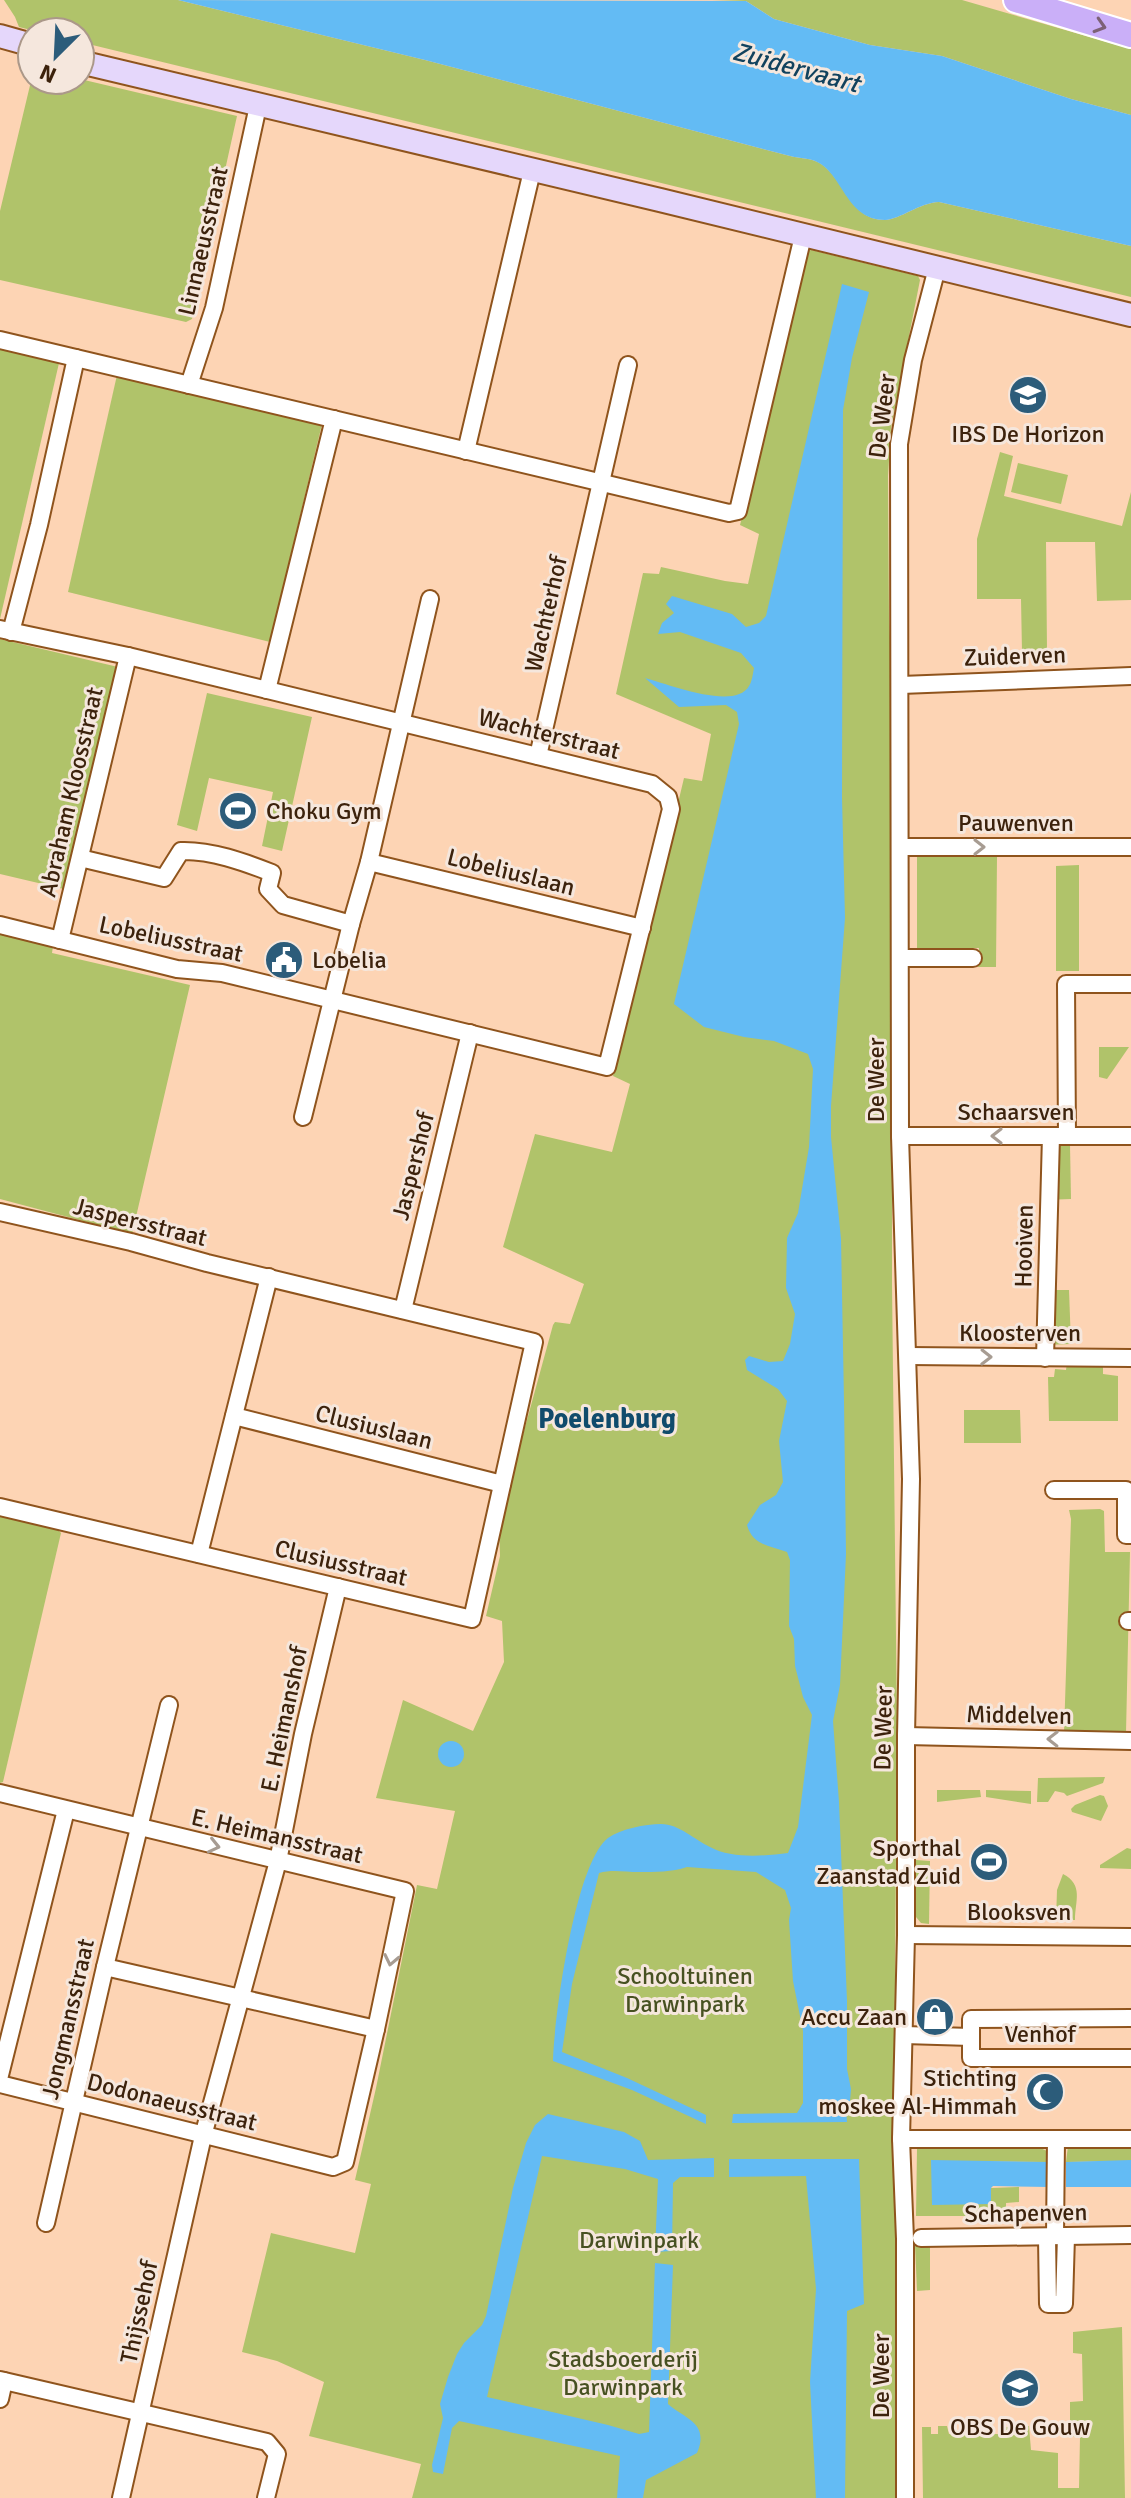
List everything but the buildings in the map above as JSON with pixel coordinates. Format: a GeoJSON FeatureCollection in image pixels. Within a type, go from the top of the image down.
{"type":"FeatureCollection","features":[{"type":"Feature","properties":{"kind":"main road"},"geometry":{"type":"LineString","coordinates":[[1016,0],[1131,35]]}},
{"type":"Feature","properties":{"kind":"street"},"geometry":{"type":"LineString","coordinates":[[96,66],[1131,315]]}},
{"type":"Feature","properties":{"kind":"street","name":"Linnaeusstraat"},"geometry":{"type":"LineString","coordinates":[[189,385],[214,308],[258,106]]}},
{"type":"Feature","properties":{"kind":"street"},"geometry":{"type":"LineString","coordinates":[[466,451],[532,171]]}},
{"type":"Feature","properties":{"kind":"street"},"geometry":{"type":"LineString","coordinates":[[0,340],[729,513],[738,511],[803,236]]}},
{"type":"Feature","properties":{"kind":"street","name":"De Weer"},"geometry":{"type":"LineString","coordinates":[[905,2498],[905,2239],[901,2139],[911,1479],[900,1136],[899,444],[913,360],[937,268]]}},
{"type":"Feature","properties":{"kind":"street"},"geometry":{"type":"LineString","coordinates":[[6,631],[39,525],[76,358]]}},
{"type":"Feature","properties":{"kind":"street"},"geometry":{"type":"LineString","coordinates":[[603,483],[628,365]]}},
{"type":"Feature","properties":{"kind":"street"},"geometry":{"type":"LineString","coordinates":[[267,690],[334,419]]}},
{"type":"Feature","properties":{"kind":"street","name":"Wachterhof"},"geometry":{"type":"LineString","coordinates":[[538,756],[603,483]]}},
{"type":"Feature","properties":{"kind":"street"},"geometry":{"type":"LineString","coordinates":[[303,1117],[369,862],[430,599]]}},
{"type":"Feature","properties":{"kind":"street","name":"Wachterstraat"},"geometry":{"type":"LineString","coordinates":[[6,631],[128,656],[652,784],[668,797],[671,809],[642,928]]}},
{"type":"Feature","properties":{"kind":"street","name":"Abraham Kloosstraat"},"geometry":{"type":"LineString","coordinates":[[60,940],[128,656]]}},
{"type":"Feature","properties":{"kind":"street","name":"Zuiderven"},"geometry":{"type":"LineString","coordinates":[[901,685],[1131,676]]}},
{"type":"Feature","properties":{"kind":"street","name":"Pauwenven"},"geometry":{"type":"LineString","coordinates":[[901,847],[1131,847]]}},
{"type":"Feature","properties":{"kind":"street"},"geometry":{"type":"LineString","coordinates":[[80,858],[164,878],[181,851],[192,850],[272,873],[268,889],[283,905],[351,924]]}},
{"type":"Feature","properties":{"kind":"street","name":"Lobeliuslaan"},"geometry":{"type":"LineString","coordinates":[[369,862],[642,928]]}},
{"type":"Feature","properties":{"kind":"street","name":"Lobeliusstraat"},"geometry":{"type":"LineString","coordinates":[[0,925],[177,969],[222,973],[607,1067],[642,928]]}},
{"type":"Feature","properties":{"kind":"street"},"geometry":{"type":"LineString","coordinates":[[900,958],[973,958]]}},
{"type":"Feature","properties":{"kind":"street","name":"Hooiven"},"geometry":{"type":"LineString","coordinates":[[1045,1358],[1066,984],[1131,984]]}},
{"type":"Feature","properties":{"kind":"street","name":"Jaspershof"},"geometry":{"type":"LineString","coordinates":[[403,1310],[470,1033]]}},
{"type":"Feature","properties":{"kind":"street","name":"Schaarsven"},"geometry":{"type":"LineString","coordinates":[[900,1136],[1131,1136]]}},
{"type":"Feature","properties":{"kind":"street","name":"Jaspersstraat"},"geometry":{"type":"LineString","coordinates":[[0,1212],[534,1342],[502,1484]]}},
{"type":"Feature","properties":{"kind":"street"},"geometry":{"type":"LineString","coordinates":[[199,1554],[269,1277]]}},
{"type":"Feature","properties":{"kind":"street","name":"Kloosterven"},"geometry":{"type":"LineString","coordinates":[[908,1356],[1131,1358]]}},
{"type":"Feature","properties":{"kind":"street","name":"Clusiuslaan"},"geometry":{"type":"LineString","coordinates":[[234,1416],[502,1484]]}},
{"type":"Feature","properties":{"kind":"street","name":"Clusiusstraat"},"geometry":{"type":"LineString","coordinates":[[0,1507],[472,1619],[502,1484]]}},
{"type":"Feature","properties":{"kind":"street"},"geometry":{"type":"LineString","coordinates":[[1054,1490],[1126,1490],[1126,1535],[1131,1535]]}},
{"type":"Feature","properties":{"kind":"street","name":"E. Heimanshof"},"geometry":{"type":"LineString","coordinates":[[239,1998],[278,1861],[303,1734],[338,1587]]}},
{"type":"Feature","properties":{"kind":"street"},"geometry":{"type":"LineString","coordinates":[[138,1826],[169,1705]]}},
{"type":"Feature","properties":{"kind":"street","name":"Middelven"},"geometry":{"type":"LineString","coordinates":[[906,1736],[1131,1741]]}},
{"type":"Feature","properties":{"kind":"street","name":"E. Heimansstraat"},"geometry":{"type":"LineString","coordinates":[[0,1793],[405,1891],[376,2029]]}},
{"type":"Feature","properties":{"kind":"street"},"geometry":{"type":"LineString","coordinates":[[0,2075],[66,1810]]}},
{"type":"Feature","properties":{"kind":"street","name":"Jongmansstraat"},"geometry":{"type":"LineString","coordinates":[[46,2223],[138,1826]]}},
{"type":"Feature","properties":{"kind":"street","name":"Blooksven"},"geometry":{"type":"LineString","coordinates":[[906,1935],[1131,1937]]}},
{"type":"Feature","properties":{"kind":"street"},"geometry":{"type":"LineString","coordinates":[[105,1967],[376,2029]]}},
{"type":"Feature","properties":{"kind":"street","name":"Thijssehof"},"geometry":{"type":"LineString","coordinates":[[121,2498],[203,2136],[239,1998]]}},
{"type":"Feature","properties":{"kind":"street","name":"Venhof"},"geometry":{"type":"LineString","coordinates":[[1131,2018],[971,2019],[971,2058],[1131,2058]]}},
{"type":"Feature","properties":{"kind":"street","name":"Dodonaeusstraat"},"geometry":{"type":"LineString","coordinates":[[0,2084],[333,2167],[345,2162],[376,2029]]}},
{"type":"Feature","properties":{"kind":"street","name":"Venhof"},"geometry":{"type":"LineString","coordinates":[[904,2035],[971,2037]]}},
{"type":"Feature","properties":{"kind":"street"},"geometry":{"type":"LineString","coordinates":[[901,2139],[1131,2139]]}},
{"type":"Feature","properties":{"kind":"street"},"geometry":{"type":"LineString","coordinates":[[1056,2139],[1056,2236]]}},
{"type":"Feature","properties":{"kind":"street","name":"Schapenven"},"geometry":{"type":"LineString","coordinates":[[921,2238],[1131,2235]]}},
{"type":"Feature","properties":{"kind":"street"},"geometry":{"type":"LineString","coordinates":[[0,2399],[2,2380],[267,2442],[277,2454],[266,2498]]}},
{"type":"Feature","properties":{"kind":"green space"},"geometry":{"type":"Polygon","coordinates":[[[4,0],[178,0],[425,60],[812,160],[824,166],[854,204],[872,218],[891,219],[939,202],[1131,246],[1131,297],[96,46],[96,16],[16,16],[16,20],[4,0]]]}},
{"type":"Feature","properties":{"kind":"green space"},"geometry":{"type":"Polygon","coordinates":[[[712,0],[962,0],[1131,49],[1131,115],[1071,99],[942,56],[870,45],[774,19],[746,1],[712,0]]]}},
{"type":"Feature","properties":{"kind":"green space"},"geometry":{"type":"Polygon","coordinates":[[[96,83],[237,116],[192,319],[186,322],[0,280],[0,211],[27,96],[96,96],[96,83]]]}},
{"type":"Feature","properties":{"kind":"green space","name":"Darwinpark"},"geometry":{"type":"Polygon","coordinates":[[[811,250],[918,276],[920,280],[891,428],[888,476],[892,676],[892,1283],[897,1726],[894,2111],[898,2498],[412,2498],[421,2464],[309,2436],[324,2382],[277,2361],[242,2352],[271,2233],[355,2253],[371,2184],[355,2180],[417,1885],[437,1889],[455,1811],[376,1798],[403,1700],[473,1731],[504,1662],[502,1621],[486,1616],[500,1556],[499,1522],[553,1325],[555,1322],[570,1324],[584,1284],[503,1247],[535,1134],[612,1152],[630,1084],[613,1076],[684,778],[702,781],[711,734],[616,694],[643,573],[659,574],[661,567],[748,584],[759,534],[740,525],[773,399],[806,252],[811,250]]]}},
{"type":"Feature","properties":{"kind":"green space"},"geometry":{"type":"Polygon","coordinates":[[[0,348],[59,363],[0,619],[0,348]]]}},
{"type":"Feature","properties":{"kind":"green space"},"geometry":{"type":"Polygon","coordinates":[[[117,375],[322,424],[270,642],[68,592],[117,375]]]}},
{"type":"Feature","properties":{"kind":"green space"},"geometry":{"type":"Polygon","coordinates":[[[1000,452],[1013,456],[1004,496],[1122,526],[1131,492],[1131,600],[1097,601],[1095,542],[1046,542],[1047,651],[1022,652],[1021,599],[977,599],[977,539],[1000,452]]]}},
{"type":"Feature","properties":{"kind":"green space"},"geometry":{"type":"Polygon","coordinates":[[[1018,463],[1068,475],[1061,504],[1011,492],[1018,463]]]}},
{"type":"Feature","properties":{"kind":"green space"},"geometry":{"type":"Polygon","coordinates":[[[0,639],[118,667],[68,890],[0,874],[0,639]]]}},
{"type":"Feature","properties":{"kind":"green space"},"geometry":{"type":"Polygon","coordinates":[[[207,693],[312,717],[282,851],[262,846],[273,792],[209,778],[197,831],[177,825],[207,693]]]}},
{"type":"Feature","properties":{"kind":"green space"},"geometry":{"type":"Polygon","coordinates":[[[917,857],[997,857],[996,967],[978,967],[979,948],[917,948],[917,857]]]}},
{"type":"Feature","properties":{"kind":"green space"},"geometry":{"type":"Polygon","coordinates":[[[1079,865],[1079,971],[1056,971],[1056,866],[1079,865]]]}},
{"type":"Feature","properties":{"kind":"green space"},"geometry":{"type":"Polygon","coordinates":[[[0,934],[53,946],[52,953],[190,985],[132,1234],[0,1199],[0,934]]]}},
{"type":"Feature","properties":{"kind":"green space"},"geometry":{"type":"Polygon","coordinates":[[[1099,1047],[1129,1047],[1107,1079],[1099,1077],[1099,1047]]]}},
{"type":"Feature","properties":{"kind":"green space"},"geometry":{"type":"Polygon","coordinates":[[[1043,1145],[1070,1145],[1071,1199],[1044,1200],[1043,1145]]]}},
{"type":"Feature","properties":{"kind":"green space"},"geometry":{"type":"Polygon","coordinates":[[[1043,1290],[1069,1290],[1071,1344],[1044,1345],[1043,1290]]]}},
{"type":"Feature","properties":{"kind":"green space"},"geometry":{"type":"Polygon","coordinates":[[[1067,1362],[1103,1363],[1103,1374],[1118,1376],[1118,1421],[1049,1421],[1048,1377],[1054,1377],[1055,1369],[1066,1370],[1067,1362]]]}},
{"type":"Feature","properties":{"kind":"green space"},"geometry":{"type":"Polygon","coordinates":[[[964,1410],[1020,1410],[1021,1443],[964,1443],[964,1410]]]}},
{"type":"Feature","properties":{"kind":"green space"},"geometry":{"type":"Polygon","coordinates":[[[1069,1510],[1104,1511],[1105,1552],[1130,1552],[1126,1733],[1064,1733],[1069,1510]]]}},
{"type":"Feature","properties":{"kind":"green space"},"geometry":{"type":"Polygon","coordinates":[[[0,1516],[57,1529],[61,1533],[3,1782],[0,1783],[0,1516]]]}},
{"type":"Feature","properties":{"kind":"green space"},"geometry":{"type":"Polygon","coordinates":[[[1105,1777],[1103,1783],[1067,1796],[1055,1791],[1048,1802],[1037,1802],[1038,1778],[1105,1777]]]}},
{"type":"Feature","properties":{"kind":"green space"},"geometry":{"type":"Polygon","coordinates":[[[937,1790],[980,1790],[981,1797],[937,1802],[937,1790]]]}},
{"type":"Feature","properties":{"kind":"green space"},"geometry":{"type":"Polygon","coordinates":[[[986,1790],[1031,1791],[1031,1804],[986,1797],[986,1790]]]}},
{"type":"Feature","properties":{"kind":"green space"},"geometry":{"type":"Polygon","coordinates":[[[1104,1796],[1108,1806],[1101,1821],[1072,1812],[1075,1805],[1104,1796]]]}},
{"type":"Feature","properties":{"kind":"green space"},"geometry":{"type":"Polygon","coordinates":[[[1127,1848],[1131,1849],[1131,1869],[1100,1868],[1100,1865],[1127,1848]]]}},
{"type":"Feature","properties":{"kind":"green space"},"geometry":{"type":"Polygon","coordinates":[[[916,1860],[930,1861],[929,1924],[921,1923],[916,1917],[916,1860]]]}},
{"type":"Feature","properties":{"kind":"green space"},"geometry":{"type":"Polygon","coordinates":[[[1063,1874],[1070,1878],[1076,1888],[1075,1920],[1056,1920],[1057,1890],[1063,1874]]]}},
{"type":"Feature","properties":{"kind":"green space"},"geometry":{"type":"Polygon","coordinates":[[[1131,2144],[1131,2161],[1066,2162],[1068,2146],[1131,2144]]]}},
{"type":"Feature","properties":{"kind":"green space"},"geometry":{"type":"Polygon","coordinates":[[[919,2145],[1038,2147],[1047,2151],[1048,2162],[932,2161],[991,2188],[1019,2187],[1019,2202],[1006,2203],[1006,2216],[916,2216],[919,2145]]]}},
{"type":"Feature","properties":{"kind":"green space"},"geometry":{"type":"Polygon","coordinates":[[[930,2244],[930,2290],[917,2291],[915,2245],[930,2244]]]}},
{"type":"Feature","properties":{"kind":"green space"},"geometry":{"type":"Polygon","coordinates":[[[1122,2327],[1125,2498],[923,2498],[922,2427],[931,2427],[931,2434],[938,2434],[938,2426],[947,2426],[949,2434],[961,2434],[962,2428],[970,2427],[970,2434],[988,2428],[989,2434],[1000,2434],[1000,2427],[1009,2427],[1009,2434],[1021,2433],[1021,2427],[1029,2426],[1031,2450],[1058,2453],[1058,2488],[1079,2488],[1080,2437],[1070,2436],[1070,2402],[1083,2401],[1082,2354],[1073,2353],[1073,2332],[1122,2327]]]}},
{"type":"Feature","properties":{"kind":"water","name":"Zuidervaart"},"geometry":{"type":"Polygon","coordinates":[[[178,0],[746,1],[774,19],[870,45],[942,56],[1071,99],[1131,115],[1131,246],[939,202],[891,219],[872,218],[861,212],[832,175],[812,160],[178,0]]]}},
{"type":"Feature","properties":{"kind":"water"},"geometry":{"type":"Polygon","coordinates":[[[842,284],[869,292],[852,358],[843,410],[842,798],[845,918],[831,1106],[841,1239],[844,1401],[846,1554],[840,1685],[833,1721],[839,1802],[847,2069],[851,2089],[846,2110],[847,2122],[732,2123],[733,2114],[797,2113],[803,2103],[803,2031],[793,1981],[791,1908],[785,1890],[756,1872],[687,1867],[599,1873],[572,1984],[562,2052],[706,2115],[706,2124],[632,2090],[553,2061],[554,2040],[576,1908],[596,1853],[608,1838],[633,1828],[668,1825],[719,1851],[748,1856],[769,1855],[788,1853],[798,1827],[812,1715],[803,1697],[789,1626],[790,1560],[787,1552],[753,1537],[747,1525],[760,1505],[776,1495],[783,1482],[779,1441],[787,1401],[778,1389],[747,1370],[745,1360],[749,1356],[769,1362],[783,1361],[790,1344],[795,1314],[786,1288],[787,1238],[798,1213],[809,1147],[813,1069],[808,1054],[774,1041],[704,1027],[674,1004],[739,724],[737,712],[726,705],[679,707],[645,678],[716,696],[741,693],[750,684],[754,668],[741,653],[680,632],[658,634],[662,623],[674,613],[666,604],[672,596],[732,614],[746,627],[759,623],[766,616],[842,284]]]}},
{"type":"Feature","properties":{"kind":"water"},"geometry":{"type":"Polygon","coordinates":[[[451,1741],[460,1745],[464,1754],[460,1763],[451,1767],[442,1763],[438,1754],[442,1745],[451,1741]]]}},
{"type":"Feature","properties":{"kind":"water"},"geometry":{"type":"Polygon","coordinates":[[[548,2114],[624,2132],[640,2141],[648,2160],[714,2158],[714,2177],[680,2177],[673,2183],[672,2251],[655,2252],[658,2179],[625,2169],[542,2156],[487,2397],[639,2434],[649,2432],[655,2263],[673,2265],[668,2404],[694,2423],[700,2443],[697,2453],[646,2480],[643,2498],[617,2498],[620,2456],[459,2421],[452,2428],[443,2474],[433,2472],[443,2418],[440,2404],[448,2377],[457,2354],[486,2316],[513,2188],[526,2143],[535,2125],[548,2114]]]}},
{"type":"Feature","properties":{"kind":"water"},"geometry":{"type":"Polygon","coordinates":[[[729,2159],[859,2159],[864,2304],[847,2311],[845,2498],[816,2498],[810,2382],[816,2289],[806,2176],[729,2177],[729,2159]]]}},
{"type":"Feature","properties":{"kind":"water"},"geometry":{"type":"Polygon","coordinates":[[[931,2160],[1048,2162],[1049,2187],[993,2186],[991,2204],[932,2205],[931,2160]]]}},
{"type":"Feature","properties":{"kind":"water"},"geometry":{"type":"Polygon","coordinates":[[[1131,2160],[1131,2187],[1066,2187],[1066,2162],[1131,2160]]]}},
{"type":"Feature","properties":{"kind":"place","name":"IBS De Horizon"},"geometry":{"type":"Point","coordinates":[1028,395]}},
{"type":"Feature","properties":{"kind":"place","name":"Choku Gym"},"geometry":{"type":"Point","coordinates":[238,811]}},
{"type":"Feature","properties":{"kind":"place","name":"Lobelia"},"geometry":{"type":"Point","coordinates":[284,960]}},
{"type":"Feature","properties":{"kind":"place","name":"Sporthal Zaanstad Zuid"},"geometry":{"type":"Point","coordinates":[989,1862]}},
{"type":"Feature","properties":{"kind":"place","name":"Accu Zaan"},"geometry":{"type":"Point","coordinates":[935,2017]}},
{"type":"Feature","properties":{"kind":"place","name":"Stichting moskee Al-Himmah"},"geometry":{"type":"Point","coordinates":[1045,2092]}},
{"type":"Feature","properties":{"kind":"place","name":"OBS De Gouw"},"geometry":{"type":"Point","coordinates":[1020,2388]}},
{"type":"Feature","properties":{"kind":"district","name":"Poelenburg"},"geometry":{"type":"Point","coordinates":[607,1419]}},
{"type":"Feature","properties":{"kind":"park label","name":"Schooltuinen Darwinpark"},"geometry":{"type":"Point","coordinates":[685,1990]}},
{"type":"Feature","properties":{"kind":"park label","name":"Stadsboerderij Darwinpark"},"geometry":{"type":"Point","coordinates":[623,2373]}}]}
